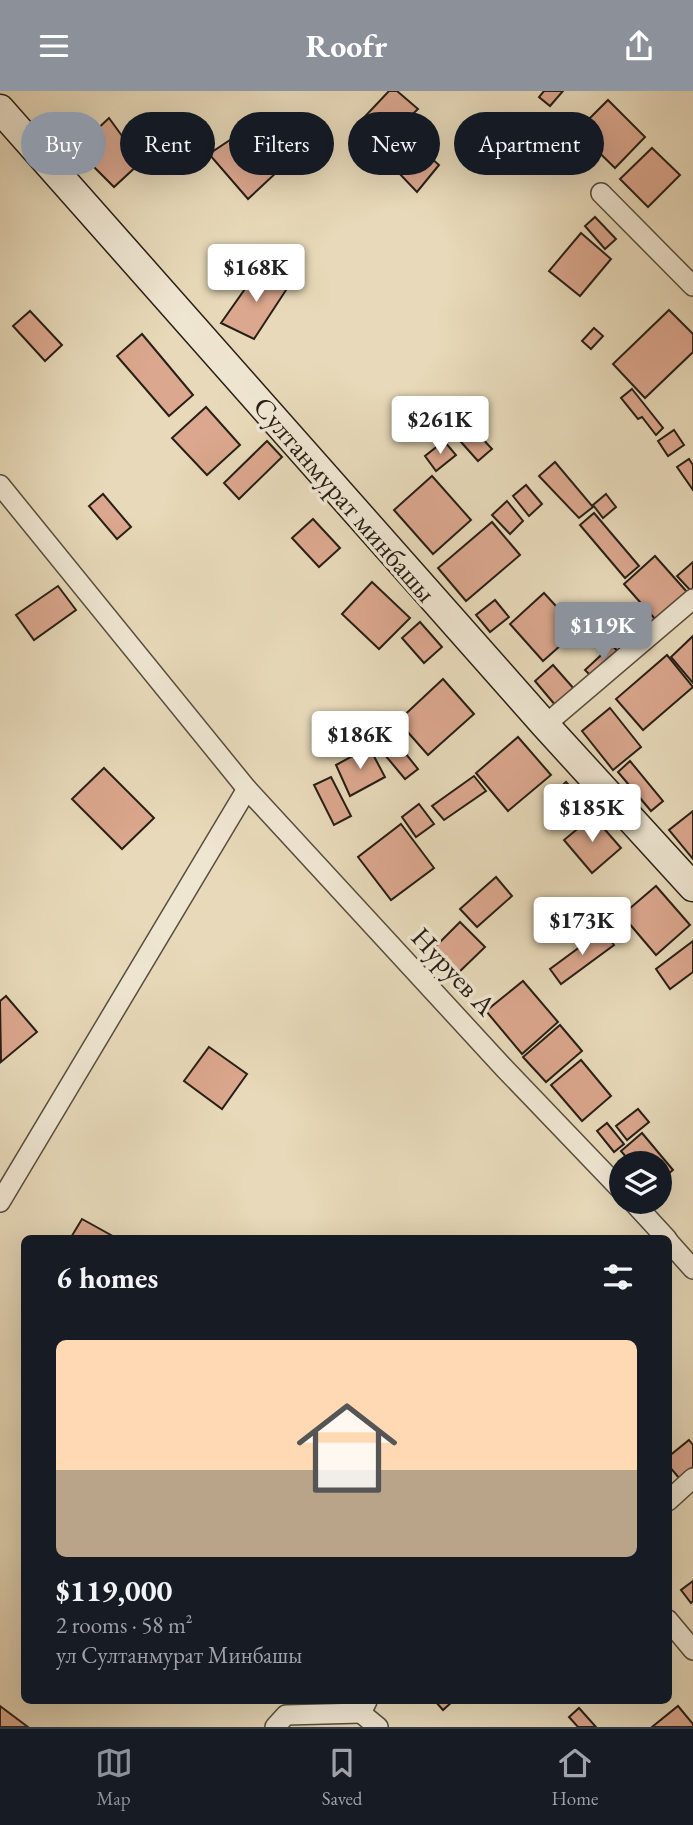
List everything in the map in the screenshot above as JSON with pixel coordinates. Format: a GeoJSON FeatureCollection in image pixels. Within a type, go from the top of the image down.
{"type":"FeatureCollection","features":[{"type":"Feature","properties":{"kind":"street","name":"Султанмурат минбашы"},"geometry":{"type":"LineString","coordinates":[[0,109],[545,725],[693,887]]}},
{"type":"Feature","properties":{"kind":"street"},"geometry":{"type":"LineString","coordinates":[[601,193],[693,286]]}},
{"type":"Feature","properties":{"kind":"street","name":"Нуруев А"},"geometry":{"type":"LineString","coordinates":[[0,485],[247,789],[505,1069],[609,1177]]}},
{"type":"Feature","properties":{"kind":"street"},"geometry":{"type":"LineString","coordinates":[[545,725],[693,599]]}},
{"type":"Feature","properties":{"kind":"street"},"geometry":{"type":"LineString","coordinates":[[0,1202],[247,789]]}},
{"type":"Feature","properties":{"kind":"street"},"geometry":{"type":"LineString","coordinates":[[645,1214],[664,1235]]}},
{"type":"Feature","properties":{"kind":"street"},"geometry":{"type":"LineString","coordinates":[[672,1245],[693,1269]]}},
{"type":"Feature","properties":{"kind":"street"},"geometry":{"type":"LineString","coordinates":[[672,1497],[693,1478]]}},
{"type":"Feature","properties":{"kind":"street"},"geometry":{"type":"LineString","coordinates":[[672,1625],[693,1650]]}},
{"type":"Feature","properties":{"kind":"street"},"geometry":{"type":"LineString","coordinates":[[284,1714],[364,1707],[378,1727]]}},
{"type":"Feature","properties":{"kind":"building"},"geometry":{"type":"Polygon","coordinates":[[[389,91],[397,91],[418,109],[415,112],[369,112],[389,91]]]}},
{"type":"Feature","properties":{"kind":"building"},"geometry":{"type":"Polygon","coordinates":[[[544,91],[563,91],[550,106],[539,97],[544,91]]]}},
{"type":"Feature","properties":{"kind":"building"},"geometry":{"type":"Polygon","coordinates":[[[608,100],[645,137],[615,168],[604,157],[604,112],[596,112],[608,100]]]}},
{"type":"Feature","properties":{"kind":"building"},"geometry":{"type":"Polygon","coordinates":[[[109,118],[120,133],[120,175],[127,175],[114,187],[102,175],[106,175],[106,121],[109,118]]]}},
{"type":"Feature","properties":{"kind":"building"},"geometry":{"type":"Polygon","coordinates":[[[229,141],[229,175],[274,175],[248,199],[215,161],[215,150],[229,141]]]}},
{"type":"Feature","properties":{"kind":"building"},"geometry":{"type":"Polygon","coordinates":[[[652,148],[680,175],[648,207],[620,179],[652,148]]]}},
{"type":"Feature","properties":{"kind":"building"},"geometry":{"type":"Polygon","coordinates":[[[401,175],[431,175],[417,192],[401,175]]]}},
{"type":"Feature","properties":{"kind":"building"},"geometry":{"type":"Polygon","coordinates":[[[595,217],[616,239],[605,249],[585,226],[595,217]]]}},
{"type":"Feature","properties":{"kind":"building"},"geometry":{"type":"Polygon","coordinates":[[[581,233],[611,259],[580,296],[549,271],[581,233]]]}},
{"type":"Feature","properties":{"kind":"building"},"geometry":{"type":"Polygon","coordinates":[[[259,269],[290,284],[254,339],[221,323],[259,269]]]}},
{"type":"Feature","properties":{"kind":"building"},"geometry":{"type":"Polygon","coordinates":[[[669,310],[693,334],[693,352],[645,398],[613,364],[669,310]]]}},
{"type":"Feature","properties":{"kind":"building"},"geometry":{"type":"Polygon","coordinates":[[[30,311],[62,345],[45,361],[13,326],[30,311]]]}},
{"type":"Feature","properties":{"kind":"building"},"geometry":{"type":"Polygon","coordinates":[[[594,328],[603,336],[591,349],[582,341],[594,328]]]}},
{"type":"Feature","properties":{"kind":"building"},"geometry":{"type":"Polygon","coordinates":[[[142,334],[193,395],[169,416],[117,356],[142,334]]]}},
{"type":"Feature","properties":{"kind":"building"},"geometry":{"type":"Polygon","coordinates":[[[632,389],[663,428],[656,435],[642,417],[638,419],[621,398],[632,389]]]}},
{"type":"Feature","properties":{"kind":"building"},"geometry":{"type":"Polygon","coordinates":[[[206,407],[240,445],[207,475],[172,438],[206,407]]]}},
{"type":"Feature","properties":{"kind":"building"},"geometry":{"type":"Polygon","coordinates":[[[466,421],[492,449],[478,461],[453,433],[466,421]]]}},
{"type":"Feature","properties":{"kind":"building"},"geometry":{"type":"Polygon","coordinates":[[[674,430],[684,445],[668,456],[658,441],[674,430]]]}},
{"type":"Feature","properties":{"kind":"building"},"geometry":{"type":"Polygon","coordinates":[[[267,441],[282,457],[239,499],[224,483],[267,441]]]}},
{"type":"Feature","properties":{"kind":"building"},"geometry":{"type":"Polygon","coordinates":[[[444,441],[456,455],[436,471],[425,456],[444,441]]]}},
{"type":"Feature","properties":{"kind":"building"},"geometry":{"type":"Polygon","coordinates":[[[689,459],[693,465],[693,490],[677,467],[689,459]]]}},
{"type":"Feature","properties":{"kind":"building"},"geometry":{"type":"Polygon","coordinates":[[[555,462],[593,507],[579,518],[539,476],[555,462]]]}},
{"type":"Feature","properties":{"kind":"building"},"geometry":{"type":"Polygon","coordinates":[[[432,476],[471,520],[433,554],[394,510],[432,476]]]}},
{"type":"Feature","properties":{"kind":"building"},"geometry":{"type":"Polygon","coordinates":[[[526,485],[542,504],[529,516],[513,496],[526,485]]]}},
{"type":"Feature","properties":{"kind":"building"},"geometry":{"type":"Polygon","coordinates":[[[103,494],[131,527],[117,539],[89,506],[103,494]]]}},
{"type":"Feature","properties":{"kind":"building"},"geometry":{"type":"Polygon","coordinates":[[[606,494],[616,507],[603,518],[593,505],[606,494]]]}},
{"type":"Feature","properties":{"kind":"building"},"geometry":{"type":"Polygon","coordinates":[[[507,501],[523,521],[510,534],[492,515],[507,501]]]}},
{"type":"Feature","properties":{"kind":"building"},"geometry":{"type":"Polygon","coordinates":[[[594,513],[639,566],[625,578],[580,525],[594,513]]]}},
{"type":"Feature","properties":{"kind":"building"},"geometry":{"type":"Polygon","coordinates":[[[313,519],[340,548],[319,567],[292,538],[313,519]]]}},
{"type":"Feature","properties":{"kind":"building"},"geometry":{"type":"Polygon","coordinates":[[[492,522],[520,555],[466,601],[438,568],[492,522]]]}},
{"type":"Feature","properties":{"kind":"building"},"geometry":{"type":"Polygon","coordinates":[[[655,556],[687,592],[655,619],[624,584],[655,556]]]}},
{"type":"Feature","properties":{"kind":"building"},"geometry":{"type":"Polygon","coordinates":[[[693,562],[693,588],[690,590],[677,576],[693,562]]]}},
{"type":"Feature","properties":{"kind":"building"},"geometry":{"type":"Polygon","coordinates":[[[372,582],[410,618],[379,649],[342,614],[372,582]]]}},
{"type":"Feature","properties":{"kind":"building"},"geometry":{"type":"Polygon","coordinates":[[[58,586],[76,610],[34,640],[16,615],[58,586]]]}},
{"type":"Feature","properties":{"kind":"building"},"geometry":{"type":"Polygon","coordinates":[[[544,593],[578,630],[543,661],[510,624],[544,593]]]}},
{"type":"Feature","properties":{"kind":"building"},"geometry":{"type":"Polygon","coordinates":[[[495,600],[509,617],[490,632],[476,615],[495,600]]]}},
{"type":"Feature","properties":{"kind":"building"},"geometry":{"type":"Polygon","coordinates":[[[644,615],[653,625],[626,650],[617,640],[644,615]]]}},
{"type":"Feature","properties":{"kind":"building"},"geometry":{"type":"Polygon","coordinates":[[[420,622],[442,647],[424,663],[402,638],[420,622]]]}},
{"type":"Feature","properties":{"kind":"building"},"geometry":{"type":"Polygon","coordinates":[[[693,636],[693,683],[671,657],[693,636]]]}},
{"type":"Feature","properties":{"kind":"building"},"geometry":{"type":"Polygon","coordinates":[[[612,645],[621,655],[594,679],[585,670],[612,645]]]}},
{"type":"Feature","properties":{"kind":"building"},"geometry":{"type":"Polygon","coordinates":[[[667,655],[693,687],[643,730],[616,699],[667,655]]]}},
{"type":"Feature","properties":{"kind":"building"},"geometry":{"type":"Polygon","coordinates":[[[553,665],[575,690],[556,706],[535,681],[553,665]]]}},
{"type":"Feature","properties":{"kind":"building"},"geometry":{"type":"Polygon","coordinates":[[[443,679],[474,714],[428,755],[398,721],[443,679]]]}},
{"type":"Feature","properties":{"kind":"building"},"geometry":{"type":"Polygon","coordinates":[[[610,708],[641,747],[613,770],[582,731],[610,708]]]}},
{"type":"Feature","properties":{"kind":"building"},"geometry":{"type":"Polygon","coordinates":[[[518,737],[551,775],[508,811],[476,773],[518,737]]]}},
{"type":"Feature","properties":{"kind":"building"},"geometry":{"type":"Polygon","coordinates":[[[393,738],[418,769],[405,779],[380,749],[393,738]]]}},
{"type":"Feature","properties":{"kind":"building"},"geometry":{"type":"Polygon","coordinates":[[[369,747],[385,777],[350,796],[336,765],[369,747]]]}},
{"type":"Feature","properties":{"kind":"building"},"geometry":{"type":"Polygon","coordinates":[[[630,761],[663,801],[651,811],[618,772],[630,761]]]}},
{"type":"Feature","properties":{"kind":"building"},"geometry":{"type":"Polygon","coordinates":[[[104,768],[154,818],[122,849],[72,799],[104,768]]]}},
{"type":"Feature","properties":{"kind":"building"},"geometry":{"type":"Polygon","coordinates":[[[474,776],[486,791],[444,820],[432,806],[474,776]]]}},
{"type":"Feature","properties":{"kind":"building"},"geometry":{"type":"Polygon","coordinates":[[[331,777],[351,816],[334,825],[314,785],[331,777]]]}},
{"type":"Feature","properties":{"kind":"building"},"geometry":{"type":"Polygon","coordinates":[[[566,782],[588,806],[568,824],[547,800],[566,782]]]}},
{"type":"Feature","properties":{"kind":"building"},"geometry":{"type":"Polygon","coordinates":[[[419,804],[434,824],[416,837],[402,817],[419,804]]]}},
{"type":"Feature","properties":{"kind":"building"},"geometry":{"type":"Polygon","coordinates":[[[693,811],[693,859],[669,830],[693,811]]]}},
{"type":"Feature","properties":{"kind":"building"},"geometry":{"type":"Polygon","coordinates":[[[593,816],[621,848],[592,873],[564,840],[593,816]]]}},
{"type":"Feature","properties":{"kind":"building"},"geometry":{"type":"Polygon","coordinates":[[[401,824],[434,868],[391,900],[358,857],[401,824]]]}},
{"type":"Feature","properties":{"kind":"building"},"geometry":{"type":"Polygon","coordinates":[[[496,877],[512,896],[477,927],[460,909],[496,877]]]}},
{"type":"Feature","properties":{"kind":"building"},"geometry":{"type":"Polygon","coordinates":[[[656,886],[690,925],[656,955],[622,915],[656,886]]]}},
{"type":"Feature","properties":{"kind":"building"},"geometry":{"type":"Polygon","coordinates":[[[460,922],[485,947],[455,976],[431,951],[460,922]]]}},
{"type":"Feature","properties":{"kind":"building"},"geometry":{"type":"Polygon","coordinates":[[[603,930],[614,945],[561,984],[550,969],[603,930]]]}},
{"type":"Feature","properties":{"kind":"building"},"geometry":{"type":"Polygon","coordinates":[[[693,941],[693,972],[670,989],[656,969],[693,941]]]}},
{"type":"Feature","properties":{"kind":"building"},"geometry":{"type":"Polygon","coordinates":[[[523,981],[558,1022],[522,1054],[486,1011],[523,981]]]}},
{"type":"Feature","properties":{"kind":"building"},"geometry":{"type":"Polygon","coordinates":[[[6,996],[37,1032],[1,1062],[0,1001],[6,996]]]}},
{"type":"Feature","properties":{"kind":"building"},"geometry":{"type":"Polygon","coordinates":[[[560,1025],[582,1051],[546,1082],[523,1057],[560,1025]]]}},
{"type":"Feature","properties":{"kind":"building"},"geometry":{"type":"Polygon","coordinates":[[[209,1047],[247,1074],[222,1109],[184,1081],[209,1047]]]}},
{"type":"Feature","properties":{"kind":"building"},"geometry":{"type":"Polygon","coordinates":[[[581,1060],[611,1096],[582,1121],[551,1085],[581,1060]]]}},
{"type":"Feature","properties":{"kind":"building"},"geometry":{"type":"Polygon","coordinates":[[[638,1109],[649,1122],[627,1140],[616,1126],[638,1109]]]}},
{"type":"Feature","properties":{"kind":"building"},"geometry":{"type":"Polygon","coordinates":[[[607,1123],[624,1144],[613,1151],[597,1131],[607,1123]]]}},
{"type":"Feature","properties":{"kind":"building"},"geometry":{"type":"Polygon","coordinates":[[[642,1133],[657,1151],[621,1151],[642,1133]]]}},
{"type":"Feature","properties":{"kind":"building"},"geometry":{"type":"Polygon","coordinates":[[[82,1219],[111,1235],[72,1235],[82,1219]]]}},
{"type":"Feature","properties":{"kind":"building"},"geometry":{"type":"Polygon","coordinates":[[[689,1440],[693,1445],[693,1467],[679,1478],[672,1470],[672,1454],[689,1440]]]}},
{"type":"Feature","properties":{"kind":"building"},"geometry":{"type":"Polygon","coordinates":[[[693,1581],[693,1601],[691,1603],[681,1590],[693,1581]]]}},
{"type":"Feature","properties":{"kind":"building"},"geometry":{"type":"Polygon","coordinates":[[[438,1704],[450,1704],[443,1710],[438,1704]]]}},
{"type":"Feature","properties":{"kind":"building"},"geometry":{"type":"Polygon","coordinates":[[[0,1706],[28,1727],[0,1727],[0,1706]]]}},
{"type":"Feature","properties":{"kind":"building"},"geometry":{"type":"Polygon","coordinates":[[[678,1706],[693,1727],[652,1727],[678,1706]]]}},
{"type":"Feature","properties":{"kind":"building"},"geometry":{"type":"Polygon","coordinates":[[[579,1708],[596,1727],[578,1727],[569,1717],[579,1708]]]}}]}
